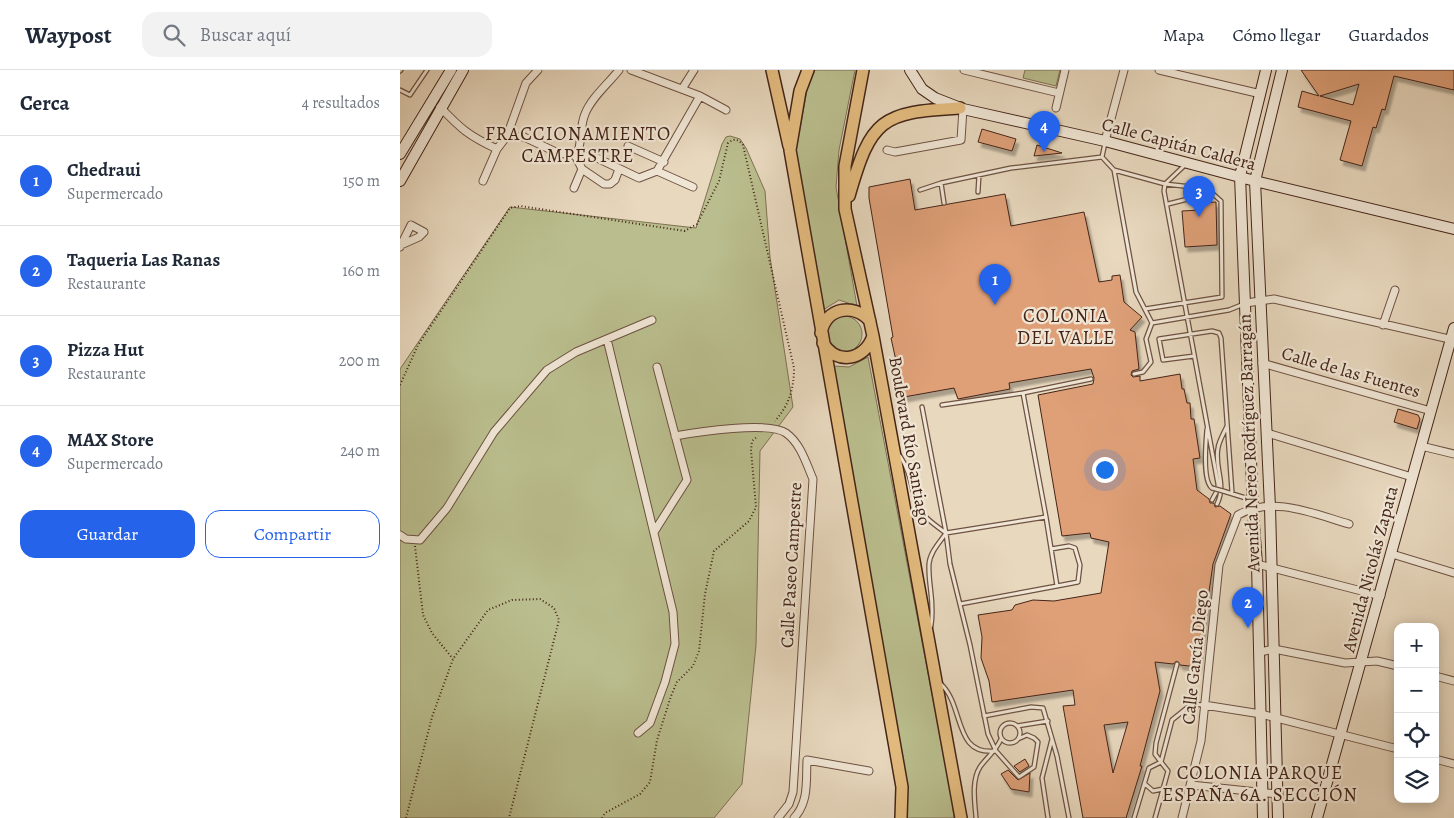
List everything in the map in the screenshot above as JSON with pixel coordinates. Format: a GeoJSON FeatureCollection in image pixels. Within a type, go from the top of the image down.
{"type":"FeatureCollection","features":[{"type":"Feature","properties":{"kind":"main road"},"geometry":{"type":"LineString","coordinates":[[772,70],[790,150],[902,787],[901,818]]}},
{"type":"Feature","properties":{"kind":"main road"},"geometry":{"type":"LineString","coordinates":[[790,150],[800,92],[808,70]]}},
{"type":"Feature","properties":{"kind":"main road","name":"Boulevard Río Santiago"},"geometry":{"type":"LineString","coordinates":[[863,70],[845,166],[845,209],[873,336],[961,818]]}},
{"type":"Feature","properties":{"kind":"main road"},"geometry":{"type":"LineString","coordinates":[[845,209],[860,156],[875,130],[885,121],[911,111],[961,108]]}},
{"type":"Feature","properties":{"kind":"main road"},"geometry":{"type":"LineString","coordinates":[[870,321],[859,311],[844,309],[831,315],[822,327],[822,338],[826,348],[838,357],[854,357],[866,349],[873,336]]}},
{"type":"Feature","properties":{"kind":"street"},"geometry":{"type":"LineString","coordinates":[[400,182],[451,70]]}},
{"type":"Feature","properties":{"kind":"street"},"geometry":{"type":"LineString","coordinates":[[400,154],[463,70]]}},
{"type":"Feature","properties":{"kind":"street"},"geometry":{"type":"LineString","coordinates":[[483,181],[497,149],[507,136],[526,83],[538,70]]}},
{"type":"Feature","properties":{"kind":"street"},"geometry":{"type":"LineString","coordinates":[[619,70],[585,112],[582,122],[582,141],[576,157],[582,169],[604,184],[610,184],[615,180],[619,169]]}},
{"type":"Feature","properties":{"kind":"street"},"geometry":{"type":"LineString","coordinates":[[631,70],[700,96],[726,110]]}},
{"type":"Feature","properties":{"kind":"street"},"geometry":{"type":"LineString","coordinates":[[682,89],[694,70]]}},
{"type":"Feature","properties":{"kind":"street","name":"Calle Capitán Caldera"},"geometry":{"type":"LineString","coordinates":[[910,70],[922,89],[935,98],[961,108],[1105,141],[1255,181],[1454,228]]}},
{"type":"Feature","properties":{"kind":"street"},"geometry":{"type":"LineString","coordinates":[[964,70],[1059,93]]}},
{"type":"Feature","properties":{"kind":"street"},"geometry":{"type":"LineString","coordinates":[[1056,108],[1065,70]]}},
{"type":"Feature","properties":{"kind":"street"},"geometry":{"type":"LineString","coordinates":[[1105,141],[1124,70]]}},
{"type":"Feature","properties":{"kind":"street"},"geometry":{"type":"LineString","coordinates":[[1159,70],[1261,94]]}},
{"type":"Feature","properties":{"kind":"street","name":"Avenida Nereo Rodríguez Barragán"},"geometry":{"type":"LineString","coordinates":[[1263,818],[1257,564],[1252,505],[1240,176],[1266,70]]}},
{"type":"Feature","properties":{"kind":"street","name":"Avenida Nereo Rodríguez Barragán"},"geometry":{"type":"LineString","coordinates":[[1278,818],[1270,569],[1270,507],[1255,181],[1282,70]]}},
{"type":"Feature","properties":{"kind":"street"},"geometry":{"type":"LineString","coordinates":[[507,136],[524,137],[558,153],[576,157],[597,158],[639,178],[658,171],[700,96]]}},
{"type":"Feature","properties":{"kind":"street"},"geometry":{"type":"LineString","coordinates":[[437,104],[460,129],[474,139],[497,149]]}},
{"type":"Feature","properties":{"kind":"street"},"geometry":{"type":"LineString","coordinates":[[887,150],[895,152],[961,140],[961,108]]}},
{"type":"Feature","properties":{"kind":"street"},"geometry":{"type":"LineString","coordinates":[[628,146],[664,162]]}},
{"type":"Feature","properties":{"kind":"street"},"geometry":{"type":"LineString","coordinates":[[574,188],[582,169]]}},
{"type":"Feature","properties":{"kind":"street"},"geometry":{"type":"LineString","coordinates":[[658,171],[693,187]]}},
{"type":"Feature","properties":{"kind":"street"},"geometry":{"type":"LineString","coordinates":[[411,225],[424,232],[420,237],[400,246],[411,225]]}},
{"type":"Feature","properties":{"kind":"street"},"geometry":{"type":"LineString","coordinates":[[1383,325],[1395,290]]}},
{"type":"Feature","properties":{"kind":"street"},"geometry":{"type":"LineString","coordinates":[[1246,303],[1259,300],[1274,300],[1452,340]]}},
{"type":"Feature","properties":{"kind":"street"},"geometry":{"type":"LineString","coordinates":[[400,535],[414,541],[420,540],[437,521],[494,432],[547,370],[576,352],[652,320]]}},
{"type":"Feature","properties":{"kind":"street","name":"Avenida Nicolás Zapata"},"geometry":{"type":"LineString","coordinates":[[1317,818],[1381,596],[1454,328]]}},
{"type":"Feature","properties":{"kind":"street"},"geometry":{"type":"LineString","coordinates":[[607,339],[673,612],[675,644],[650,723],[638,733]]}},
{"type":"Feature","properties":{"kind":"street","name":"Calle de las Fuentes"},"geometry":{"type":"LineString","coordinates":[[1262,363],[1431,411]]}},
{"type":"Feature","properties":{"kind":"street"},"geometry":{"type":"LineString","coordinates":[[654,532],[687,480],[657,366]]}},
{"type":"Feature","properties":{"kind":"street","name":"Calle Paseo Campestre"},"geometry":{"type":"LineString","coordinates":[[676,436],[707,430],[768,428],[785,432],[800,448],[813,479],[793,792],[790,804],[778,818]]}},
{"type":"Feature","properties":{"kind":"street"},"geometry":{"type":"LineString","coordinates":[[1267,433],[1412,477]]}},
{"type":"Feature","properties":{"kind":"street"},"geometry":{"type":"LineString","coordinates":[[1421,446],[1454,454]]}},
{"type":"Feature","properties":{"kind":"street"},"geometry":{"type":"LineString","coordinates":[[1252,505],[1270,507],[1282,505],[1350,524]]}},
{"type":"Feature","properties":{"kind":"street","name":"Calle García Diego"},"geometry":{"type":"LineString","coordinates":[[1182,818],[1201,741],[1220,565],[1238,515],[1252,505]]}},
{"type":"Feature","properties":{"kind":"street"},"geometry":{"type":"LineString","coordinates":[[1392,554],[1454,573]]}},
{"type":"Feature","properties":{"kind":"street"},"geometry":{"type":"LineString","coordinates":[[1257,564],[1270,569],[1381,596]]}},
{"type":"Feature","properties":{"kind":"street"},"geometry":{"type":"LineString","coordinates":[[1260,652],[1274,649],[1345,663],[1376,661],[1394,665]]}},
{"type":"Feature","properties":{"kind":"street"},"geometry":{"type":"LineString","coordinates":[[1439,677],[1454,682]]}},
{"type":"Feature","properties":{"kind":"street"},"geometry":{"type":"LineString","coordinates":[[1204,705],[1262,714],[1394,748]]}},
{"type":"Feature","properties":{"kind":"street"},"geometry":{"type":"LineString","coordinates":[[794,818],[802,809],[805,801],[807,760],[869,771]]}},
{"type":"Feature","properties":{"kind":"street"},"geometry":{"type":"LineString","coordinates":[[1439,760],[1454,764]]}},
{"type":"Feature","properties":{"kind":"street"},"geometry":{"type":"LineString","coordinates":[[1191,785],[1277,794]]}},
{"type":"Feature","properties":{"kind":"lane"},"geometry":{"type":"LineString","coordinates":[[400,90],[410,95],[427,70]]}},
{"type":"Feature","properties":{"kind":"lane"},"geometry":{"type":"LineString","coordinates":[[1102,157],[1105,141]]}},
{"type":"Feature","properties":{"kind":"lane"},"geometry":{"type":"LineString","coordinates":[[1102,157],[1114,170],[1165,184],[1201,188],[1221,200],[1222,297],[1145,308]]}},
{"type":"Feature","properties":{"kind":"lane"},"geometry":{"type":"LineString","coordinates":[[920,190],[941,183],[1011,168],[1102,157]]}},
{"type":"Feature","properties":{"kind":"lane"},"geometry":{"type":"LineString","coordinates":[[1189,162],[1165,184],[1164,191],[1168,204],[1218,484],[1218,489],[1212,500]]}},
{"type":"Feature","properties":{"kind":"lane"},"geometry":{"type":"LineString","coordinates":[[1114,170],[1136,292],[1152,323],[1146,339],[1151,362],[1143,372],[1134,374]]}},
{"type":"Feature","properties":{"kind":"lane"},"geometry":{"type":"LineString","coordinates":[[978,192],[979,175]]}},
{"type":"Feature","properties":{"kind":"lane"},"geometry":{"type":"LineString","coordinates":[[941,183],[944,203]]}},
{"type":"Feature","properties":{"kind":"lane"},"geometry":{"type":"LineString","coordinates":[[1168,204],[1212,193]]}},
{"type":"Feature","properties":{"kind":"lane"},"geometry":{"type":"LineString","coordinates":[[1152,323],[1229,310],[1246,303]]}},
{"type":"Feature","properties":{"kind":"lane"},"geometry":{"type":"LineString","coordinates":[[1194,356],[1163,360],[1159,339],[1191,336],[1212,331],[1219,333],[1221,338],[1232,492]]}},
{"type":"Feature","properties":{"kind":"lane"},"geometry":{"type":"LineString","coordinates":[[942,405],[1023,392],[1091,378]]}},
{"type":"Feature","properties":{"kind":"lane"},"geometry":{"type":"LineString","coordinates":[[1023,392],[1057,586]]}},
{"type":"Feature","properties":{"kind":"lane"},"geometry":{"type":"LineString","coordinates":[[922,407],[946,533],[950,564],[988,734],[996,750],[1019,777],[1034,767],[1038,742],[1034,738],[1027,735],[1010,744],[1002,739]]}},
{"type":"Feature","properties":{"kind":"lane"},"geometry":{"type":"LineString","coordinates":[[1207,424],[1206,473],[1208,484],[1212,488],[1232,492],[1252,505]]}},
{"type":"Feature","properties":{"kind":"lane"},"geometry":{"type":"LineString","coordinates":[[1217,504],[1222,486],[1218,448],[1228,424]]}},
{"type":"Feature","properties":{"kind":"lane"},"geometry":{"type":"LineString","coordinates":[[892,445],[906,465],[916,504],[928,519],[946,533],[1046,517]]}},
{"type":"Feature","properties":{"kind":"lane"},"geometry":{"type":"LineString","coordinates":[[929,639],[934,608],[929,563],[946,533]]}},
{"type":"Feature","properties":{"kind":"lane"},"geometry":{"type":"LineString","coordinates":[[960,604],[1078,582],[1080,565],[1075,548],[1069,546],[1051,549]]}},
{"type":"Feature","properties":{"kind":"lane"},"geometry":{"type":"LineString","coordinates":[[1155,818],[1168,771],[1154,754],[1177,664]]}},
{"type":"Feature","properties":{"kind":"lane"},"geometry":{"type":"LineString","coordinates":[[936,680],[950,697],[966,740],[971,746],[986,752],[996,750]]}},
{"type":"Feature","properties":{"kind":"lane"},"geometry":{"type":"LineString","coordinates":[[1134,818],[1149,768],[1161,762],[1172,720],[1192,704],[1204,705]]}},
{"type":"Feature","properties":{"kind":"lane"},"geometry":{"type":"LineString","coordinates":[[984,716],[1031,707],[1043,708],[1048,721],[1069,818]]}},
{"type":"Feature","properties":{"kind":"lane"},"geometry":{"type":"LineString","coordinates":[[976,818],[976,778],[980,767],[996,750],[1002,739],[1000,730],[1004,725],[1011,723],[1017,726],[1048,721]]}},
{"type":"Feature","properties":{"kind":"lane"},"geometry":{"type":"LineString","coordinates":[[1017,726],[1020,732],[1018,739]]}},
{"type":"Feature","properties":{"kind":"lane"},"geometry":{"type":"LineString","coordinates":[[1048,818],[1042,778],[1052,738]]}},
{"type":"Feature","properties":{"kind":"lane"},"geometry":{"type":"LineString","coordinates":[[1144,784],[1153,790],[1163,789]]}},
{"type":"Feature","properties":{"kind":"path"},"geometry":{"type":"LineString","coordinates":[[414,541],[423,615],[432,633],[453,659]]}},
{"type":"Feature","properties":{"kind":"path"},"geometry":{"type":"LineString","coordinates":[[406,818],[432,717],[453,659],[488,610],[512,600],[540,599],[554,608],[559,620],[509,818]]}},
{"type":"Feature","properties":{"kind":"green space"},"geometry":{"type":"Polygon","coordinates":[[[815,70],[855,70],[839,150],[836,187],[857,306],[839,300],[823,310],[796,151],[807,90],[815,70]]]}},
{"type":"Feature","properties":{"kind":"green space"},"geometry":{"type":"Polygon","coordinates":[[[1025,70],[1060,70],[1056,86],[1023,78],[1025,70]]]}},
{"type":"Feature","properties":{"kind":"green space"},"geometry":{"type":"Polygon","coordinates":[[[730,136],[740,139],[746,148],[765,191],[770,257],[793,407],[760,451],[756,645],[742,784],[714,818],[400,818],[400,369],[510,207],[696,228],[722,144],[726,137],[730,136]]]}},
{"type":"Feature","properties":{"kind":"green space"},"geometry":{"type":"Polygon","coordinates":[[[844,316],[856,322],[862,334],[856,346],[844,352],[832,346],[826,334],[832,322],[844,316]]]}},
{"type":"Feature","properties":{"kind":"green space"},"geometry":{"type":"Polygon","coordinates":[[[868,357],[954,818],[905,818],[907,789],[834,366],[849,367],[868,357]]]}},
{"type":"Feature","properties":{"kind":"building"},"geometry":{"type":"Polygon","coordinates":[[[1301,70],[1454,70],[1454,90],[1394,76],[1385,110],[1382,109],[1376,128],[1373,127],[1362,166],[1340,160],[1351,121],[1298,107],[1302,91],[1319,96],[1301,70]],[[1359,84],[1320,96],[1353,105],[1359,84]]]}},
{"type":"Feature","properties":{"kind":"building"},"geometry":{"type":"Polygon","coordinates":[[[982,129],[1016,139],[1012,151],[978,142],[982,129]]]}},
{"type":"Feature","properties":{"kind":"building"},"geometry":{"type":"Polygon","coordinates":[[[1037,145],[1062,153],[1034,156],[1037,145]]]}},
{"type":"Feature","properties":{"kind":"building"},"geometry":{"type":"Polygon","coordinates":[[[910,179],[915,210],[1005,194],[1011,226],[1084,212],[1099,282],[1112,280],[1112,276],[1120,275],[1124,302],[1142,317],[1130,330],[1135,332],[1139,369],[1132,371],[1131,375],[1133,377],[1140,376],[1140,381],[1180,374],[1182,389],[1184,389],[1187,403],[1190,403],[1191,419],[1194,419],[1200,458],[1193,459],[1197,490],[1209,499],[1210,503],[1214,503],[1215,507],[1220,506],[1231,514],[1213,564],[1198,667],[1180,665],[1177,661],[1173,664],[1155,662],[1160,691],[1140,766],[1142,766],[1126,818],[1083,818],[1063,706],[1075,705],[1073,690],[992,702],[989,681],[981,658],[982,637],[978,615],[1012,610],[1015,605],[1033,600],[1054,601],[1101,593],[1109,542],[1091,538],[1090,533],[1062,536],[1038,395],[1093,384],[1094,378],[1091,369],[1009,383],[1010,389],[958,399],[954,388],[904,397],[891,338],[893,337],[869,198],[869,187],[910,179]],[[1128,722],[1104,725],[1113,773],[1128,722]]]}},
{"type":"Feature","properties":{"kind":"building"},"geometry":{"type":"Polygon","coordinates":[[[1216,202],[1217,245],[1185,247],[1182,211],[1200,210],[1200,203],[1216,202]]]}},
{"type":"Feature","properties":{"kind":"building"},"geometry":{"type":"Polygon","coordinates":[[[1398,409],[1418,415],[1420,419],[1417,429],[1394,422],[1398,409]]]}},
{"type":"Feature","properties":{"kind":"building"},"geometry":{"type":"Polygon","coordinates":[[[1025,759],[1029,766],[1020,772],[1014,766],[1025,759]]]}},
{"type":"Feature","properties":{"kind":"building"},"geometry":{"type":"Polygon","coordinates":[[[1008,770],[1018,780],[1030,773],[1029,792],[1011,789],[1001,774],[1008,770]]]}},
{"type":"Feature","properties":{"kind":"place","name":"MAX Store"},"geometry":{"type":"Point","coordinates":[1044,152]}},
{"type":"Feature","properties":{"kind":"place","name":"Pizza Hut"},"geometry":{"type":"Point","coordinates":[1199,217]}},
{"type":"Feature","properties":{"kind":"place","name":"Chedraui"},"geometry":{"type":"Point","coordinates":[995,305]}},
{"type":"Feature","properties":{"kind":"place","name":"Taqueria Las Ranas"},"geometry":{"type":"Point","coordinates":[1248,628]}},
{"type":"Feature","properties":{"kind":"district","name":"FRACCIONAMIENTO CAMPESTRE"},"geometry":{"type":"Point","coordinates":[578,144]}},
{"type":"Feature","properties":{"kind":"district","name":"COLONIA DEL VALLE"},"geometry":{"type":"Point","coordinates":[1066,326]}},
{"type":"Feature","properties":{"kind":"district","name":"COLONIA PARQUE ESPAÑA 6A. SECCIÓN"},"geometry":{"type":"Point","coordinates":[1260,783]}}]}
